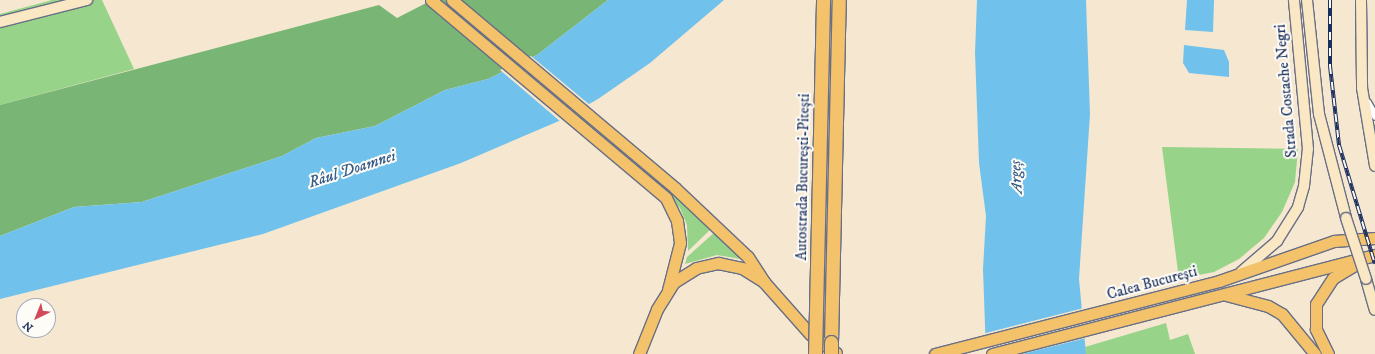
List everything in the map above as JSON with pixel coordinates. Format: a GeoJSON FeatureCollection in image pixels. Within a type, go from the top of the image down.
{"type":"FeatureCollection","features":[{"type":"Feature","properties":{"kind":"highway","name":"Autostrada București-Pitești"},"geometry":{"type":"LineString","coordinates":[[815,354],[823,0]]}},
{"type":"Feature","properties":{"kind":"highway","name":"Autostrada București-Pitești"},"geometry":{"type":"LineString","coordinates":[[831,354],[839,0]]}},
{"type":"Feature","properties":{"kind":"main road"},"geometry":{"type":"LineString","coordinates":[[0,22],[87,0]]}},
{"type":"Feature","properties":{"kind":"main road"},"geometry":{"type":"LineString","coordinates":[[431,0],[661,193],[676,216],[680,243],[668,290],[639,354]]}},
{"type":"Feature","properties":{"kind":"main road"},"geometry":{"type":"LineString","coordinates":[[452,0],[613,134],[732,241],[764,282],[810,334],[837,354]]}},
{"type":"Feature","properties":{"kind":"main road","name":"Strada Costache Negri"},"geometry":{"type":"LineString","coordinates":[[1238,274],[1277,241],[1298,206],[1304,186],[1308,149],[1294,0]]}},
{"type":"Feature","properties":{"kind":"main road","name":"Strada Costache Negri"},"geometry":{"type":"LineString","coordinates":[[1307,0],[1319,114],[1346,218],[1375,310]]}},
{"type":"Feature","properties":{"kind":"main road"},"geometry":{"type":"LineString","coordinates":[[1361,0],[1362,88],[1375,166]]}},
{"type":"Feature","properties":{"kind":"main road","name":"Calea București"},"geometry":{"type":"LineString","coordinates":[[935,354],[1176,292],[1238,274],[1340,240],[1375,238]]}},
{"type":"Feature","properties":{"kind":"main road"},"geometry":{"type":"LineString","coordinates":[[1328,354],[1315,319],[1320,293],[1333,278],[1373,255]]}},
{"type":"Feature","properties":{"kind":"main road","name":"Calea București"},"geometry":{"type":"LineString","coordinates":[[992,354],[1373,255]]}},
{"type":"Feature","properties":{"kind":"main road"},"geometry":{"type":"LineString","coordinates":[[668,290],[684,273],[718,263],[742,268],[764,282]]}},
{"type":"Feature","properties":{"kind":"main road"},"geometry":{"type":"LineString","coordinates":[[1224,294],[1268,306],[1282,314],[1315,354]]}},
{"type":"Feature","properties":{"kind":"street"},"geometry":{"type":"LineString","coordinates":[[1362,88],[1375,116]]}},
{"type":"Feature","properties":{"kind":"green space"},"geometry":{"type":"Polygon","coordinates":[[[52,0],[102,0],[134,69],[0,105],[0,14],[52,0]]]}},
{"type":"Feature","properties":{"kind":"green space"},"geometry":{"type":"Polygon","coordinates":[[[432,0],[608,0],[537,55],[488,79],[445,90],[375,126],[316,138],[282,156],[142,202],[74,207],[0,236],[0,105],[379,5],[397,18],[432,0]]]}},
{"type":"Feature","properties":{"kind":"green space"},"geometry":{"type":"Polygon","coordinates":[[[1162,147],[1298,149],[1295,182],[1282,212],[1264,238],[1239,259],[1214,272],[1189,277],[1178,272],[1162,147]]]}},
{"type":"Feature","properties":{"kind":"green space"},"geometry":{"type":"Polygon","coordinates":[[[643,168],[712,228],[688,251],[687,225],[680,208],[643,168]]]}},
{"type":"Feature","properties":{"kind":"green space"},"geometry":{"type":"Polygon","coordinates":[[[716,231],[746,260],[717,255],[685,264],[687,257],[716,231]]]}},
{"type":"Feature","properties":{"kind":"green space"},"geometry":{"type":"Polygon","coordinates":[[[1166,323],[1170,340],[1188,334],[1195,354],[1086,354],[1085,347],[1166,323]]]}},
{"type":"Feature","properties":{"kind":"water","name":"Râul Doamnei"},"geometry":{"type":"Polygon","coordinates":[[[608,0],[724,0],[650,63],[598,99],[559,121],[461,163],[263,234],[0,299],[0,236],[74,207],[142,202],[282,156],[316,138],[375,126],[445,90],[488,79],[537,55],[608,0]]]}},
{"type":"Feature","properties":{"kind":"water","name":"Argeș"},"geometry":{"type":"Polygon","coordinates":[[[977,0],[1086,0],[1090,114],[1079,279],[1086,354],[986,354],[983,269],[986,216],[979,163],[975,53],[977,0]]]}},
{"type":"Feature","properties":{"kind":"water"},"geometry":{"type":"Polygon","coordinates":[[[1187,0],[1214,0],[1213,32],[1185,30],[1187,0]]]}},
{"type":"Feature","properties":{"kind":"water"},"geometry":{"type":"Polygon","coordinates":[[[1184,45],[1224,50],[1229,62],[1229,77],[1189,73],[1183,63],[1184,45]]]}},
{"type":"Feature","properties":{"kind":"pier"},"geometry":{"type":"Polygon","coordinates":[[[531,56],[590,105],[561,122],[500,70],[531,56]]]}},
{"type":"Feature","properties":{"kind":"pier"},"geometry":{"type":"Polygon","coordinates":[[[1084,308],[1086,338],[1022,354],[984,354],[982,334],[1084,308]]]}},
{"type":"Feature","properties":{"kind":"railway"},"geometry":{"type":"LineString","coordinates":[[1330,0],[1330,66],[1339,145],[1375,264]]}}]}
